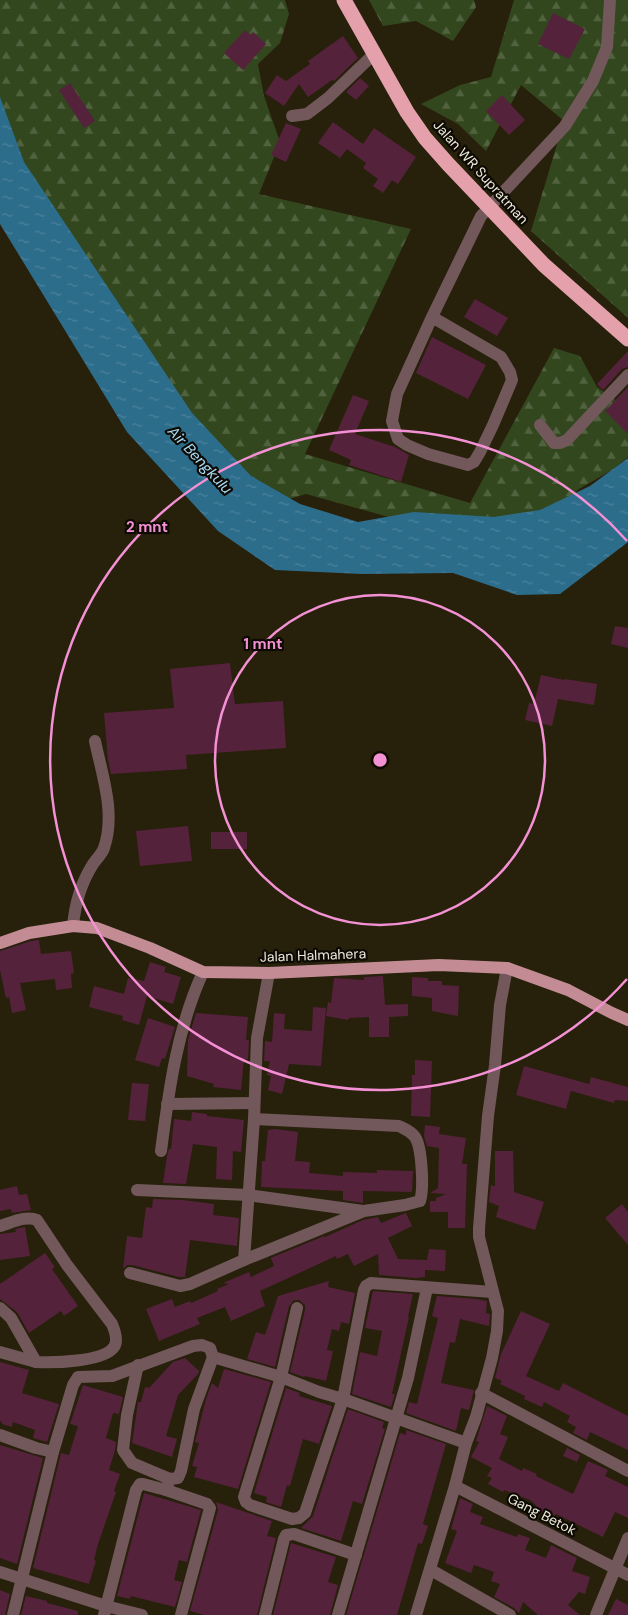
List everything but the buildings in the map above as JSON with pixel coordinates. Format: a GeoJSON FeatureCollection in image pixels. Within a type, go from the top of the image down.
{"type":"FeatureCollection","features":[{"type":"Feature","properties":{"kind":"highway","name":"Jalan WR Supratman"},"geometry":{"type":"LineString","coordinates":[[344,0],[407,112],[425,138],[544,265],[628,339]]}},
{"type":"Feature","properties":{"kind":"main road","name":"Jalan Halmahera"},"geometry":{"type":"LineString","coordinates":[[0,943],[29,933],[73,926],[97,928],[150,948],[203,972],[269,973],[439,965],[507,968],[568,990],[628,1020]]}},
{"type":"Feature","properties":{"kind":"street"},"geometry":{"type":"LineString","coordinates":[[432,317],[501,357],[510,372],[512,380],[480,452],[474,462],[468,465],[428,454],[398,439],[392,421],[398,394],[432,317],[481,216],[565,126],[593,81],[607,47],[610,0]]}},
{"type":"Feature","properties":{"kind":"street"},"geometry":{"type":"LineString","coordinates":[[292,116],[307,114],[328,98],[375,54]]}},
{"type":"Feature","properties":{"kind":"street"},"geometry":{"type":"LineString","coordinates":[[540,425],[554,442],[560,443],[567,440],[628,375]]}},
{"type":"Feature","properties":{"kind":"street"},"geometry":{"type":"LineString","coordinates":[[73,926],[77,898],[93,863],[104,847],[109,826],[109,812],[96,741]]}},
{"type":"Feature","properties":{"kind":"street"},"geometry":{"type":"LineString","coordinates":[[416,1615],[466,1443],[476,1417],[492,1358],[497,1331],[498,1311],[479,1237],[479,1228],[488,1116],[500,1005],[507,968]]}},
{"type":"Feature","properties":{"kind":"street"},"geometry":{"type":"LineString","coordinates":[[160,1151],[180,1033],[191,998],[203,972]]}},
{"type":"Feature","properties":{"kind":"street"},"geometry":{"type":"LineString","coordinates":[[244,1260],[254,1119],[257,1038],[269,973]]}},
{"type":"Feature","properties":{"kind":"street"},"geometry":{"type":"LineString","coordinates":[[167,1104],[254,1103]]}},
{"type":"Feature","properties":{"kind":"street"},"geometry":{"type":"LineString","coordinates":[[130,1273],[180,1286],[190,1284],[364,1211],[420,1201],[422,1188],[419,1150],[417,1140],[412,1132],[399,1126],[254,1119]]}},
{"type":"Feature","properties":{"kind":"street"},"geometry":{"type":"LineString","coordinates":[[137,1190],[248,1196],[364,1211]]}},
{"type":"Feature","properties":{"kind":"street"},"geometry":{"type":"LineString","coordinates":[[0,1226],[25,1219],[32,1218],[37,1220],[67,1265],[112,1324],[116,1333],[113,1348],[90,1358],[80,1360],[58,1363],[36,1362],[0,1352]]}},
{"type":"Feature","properties":{"kind":"street"},"geometry":{"type":"LineString","coordinates":[[297,1308],[281,1377],[244,1497],[250,1505],[292,1519],[299,1518],[305,1514],[343,1399],[366,1286],[371,1283],[492,1292]]}},
{"type":"Feature","properties":{"kind":"street"},"geometry":{"type":"LineString","coordinates":[[338,1615],[408,1378],[427,1288]]}},
{"type":"Feature","properties":{"kind":"street"},"geometry":{"type":"LineString","coordinates":[[0,1308],[11,1318],[36,1362]]}},
{"type":"Feature","properties":{"kind":"street"},"geometry":{"type":"LineString","coordinates":[[78,1377],[112,1376],[138,1365],[202,1344],[210,1348],[213,1357],[194,1409],[182,1471],[178,1478],[168,1484],[140,1484],[136,1490],[105,1610]]}},
{"type":"Feature","properties":{"kind":"street"},"geometry":{"type":"LineString","coordinates":[[213,1357],[281,1377],[466,1443]]}},
{"type":"Feature","properties":{"kind":"street"},"geometry":{"type":"LineString","coordinates":[[13,1615],[53,1452],[73,1385],[78,1377],[80,1360]]}},
{"type":"Feature","properties":{"kind":"street"},"geometry":{"type":"LineString","coordinates":[[138,1365],[127,1415],[123,1450],[127,1458],[132,1463],[210,1508],[181,1615]]}},
{"type":"Feature","properties":{"kind":"street"},"geometry":{"type":"LineString","coordinates":[[481,1393],[628,1471]]}},
{"type":"Feature","properties":{"kind":"street"},"geometry":{"type":"LineString","coordinates":[[0,1435],[53,1452]]}},
{"type":"Feature","properties":{"kind":"street","name":"Gang Betok"},"geometry":{"type":"LineString","coordinates":[[455,1486],[628,1575]]}},
{"type":"Feature","properties":{"kind":"street"},"geometry":{"type":"LineString","coordinates":[[265,1615],[286,1535],[294,1534],[356,1555]]}},
{"type":"Feature","properties":{"kind":"street"},"geometry":{"type":"LineString","coordinates":[[596,1615],[628,1538]]}},
{"type":"Feature","properties":{"kind":"street"},"geometry":{"type":"LineString","coordinates":[[430,1570],[510,1615]]}},
{"type":"Feature","properties":{"kind":"street"},"geometry":{"type":"LineString","coordinates":[[0,1572],[21,1578],[105,1610],[142,1615]]}},
{"type":"Feature","properties":{"kind":"green space"},"geometry":{"type":"Polygon","coordinates":[[[0,0],[285,0],[289,14],[280,43],[258,64],[264,96],[280,142],[259,194],[411,229],[305,454],[470,503],[554,348],[580,356],[597,387],[628,409],[628,457],[612,470],[579,489],[539,525],[396,519],[306,494],[262,507],[216,462],[0,144],[0,0]]]}},
{"type":"Feature","properties":{"kind":"green space"},"geometry":{"type":"Polygon","coordinates":[[[369,0],[474,0],[476,7],[453,41],[416,21],[383,26],[369,0]]]}},
{"type":"Feature","properties":{"kind":"green space"},"geometry":{"type":"Polygon","coordinates":[[[514,0],[628,0],[628,318],[531,231],[564,121],[521,85],[486,151],[458,124],[421,104],[460,85],[491,77],[514,0]]]}},
{"type":"Feature","properties":{"kind":"water","name":"Air Bengkulu"},"geometry":{"type":"Polygon","coordinates":[[[0,97],[24,162],[192,413],[251,476],[300,504],[358,522],[414,512],[494,517],[540,510],[590,486],[628,458],[628,542],[560,594],[517,595],[453,573],[362,574],[275,570],[218,531],[127,432],[0,224],[0,97]]]}}]}
